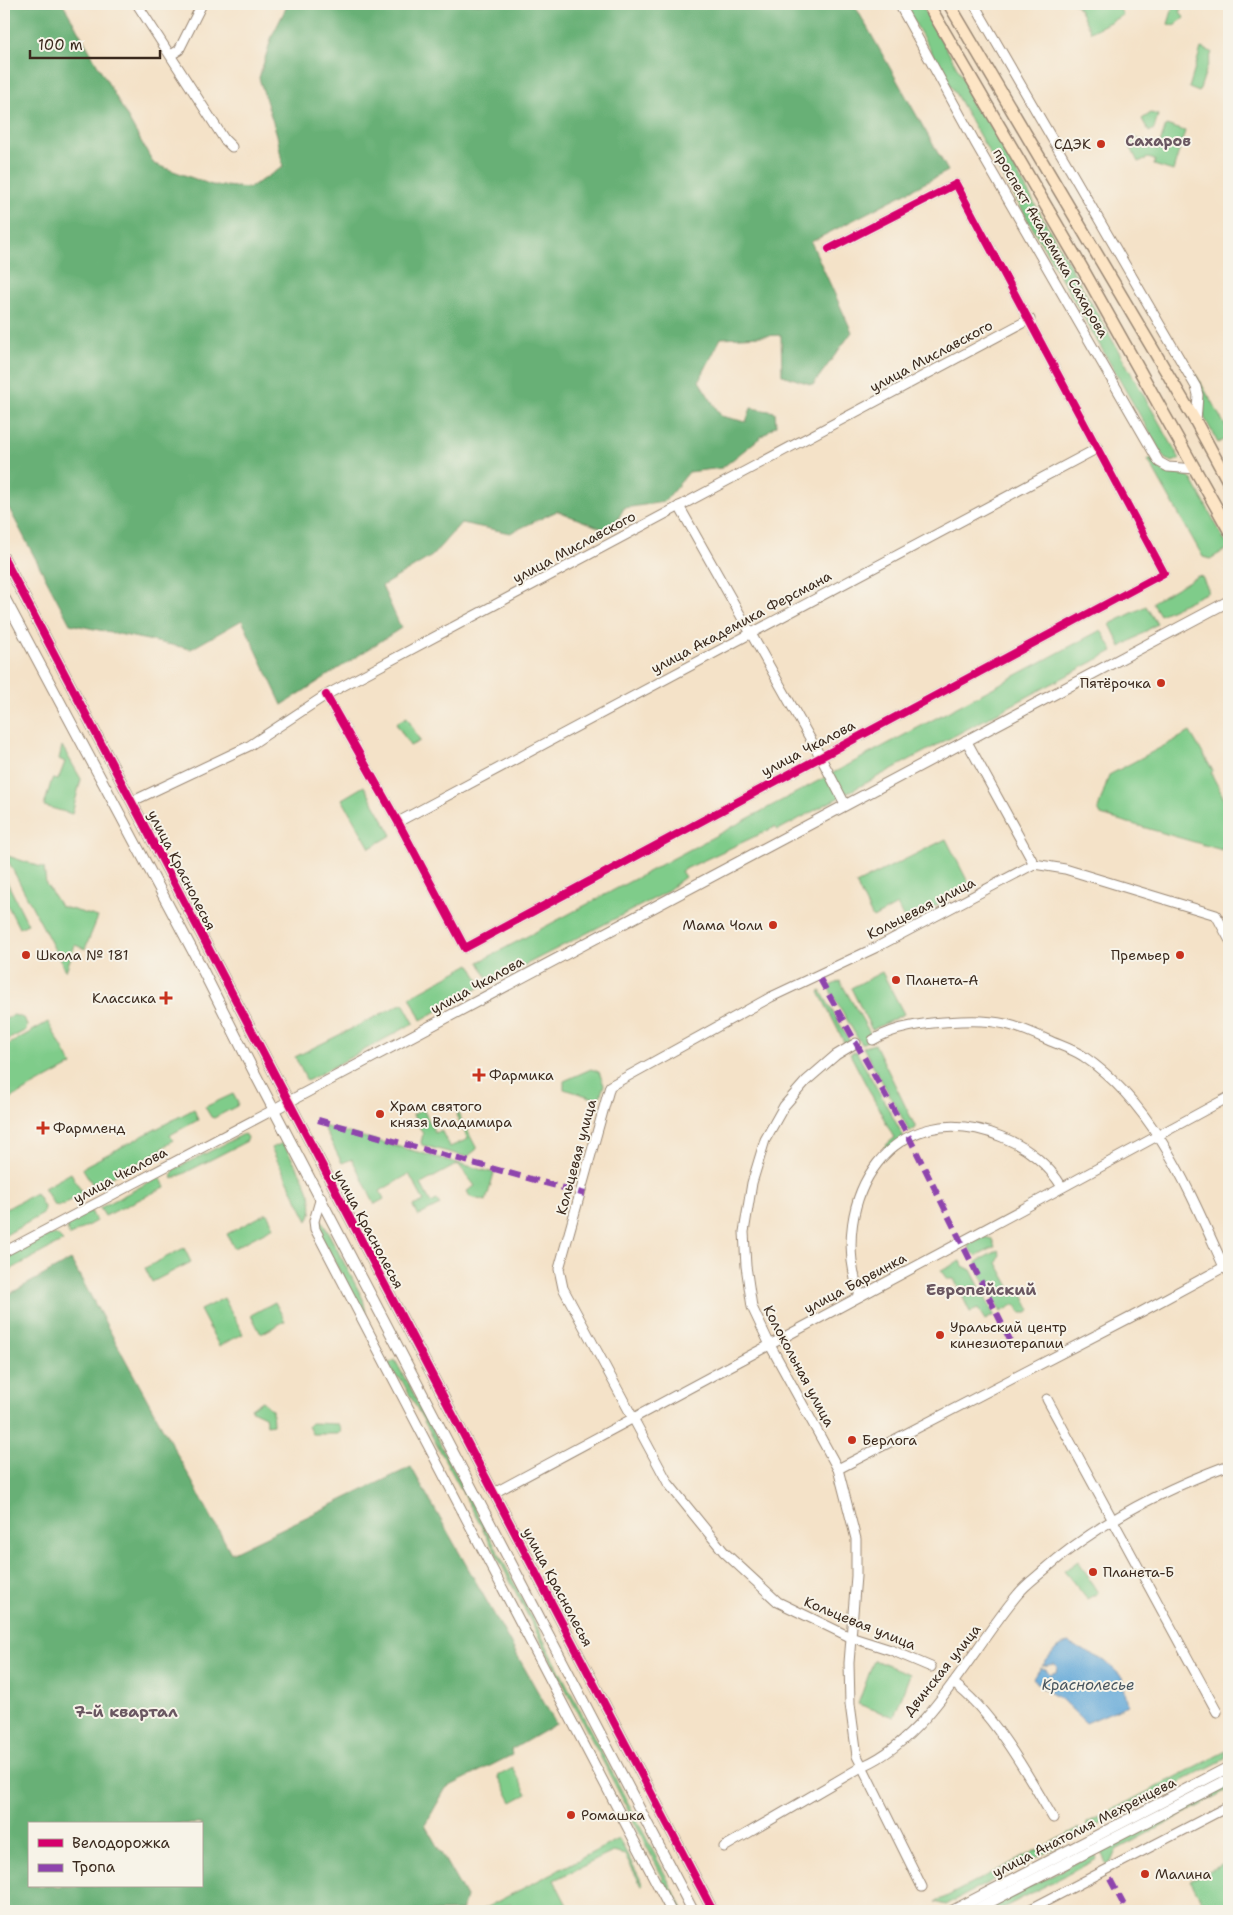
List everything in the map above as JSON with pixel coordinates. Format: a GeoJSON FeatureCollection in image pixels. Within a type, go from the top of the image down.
{"type":"FeatureCollection","features":[{"type":"Feature","properties":{"kind":"main road","name":"проспект Академика Сахарова"},"geometry":{"type":"LineString","coordinates":[[928,4],[1196,469],[1229,530]]}},
{"type":"Feature","properties":{"kind":"main road"},"geometry":{"type":"LineString","coordinates":[[950,4],[1196,422],[1229,483]]}},
{"type":"Feature","properties":{"kind":"street"},"geometry":{"type":"LineString","coordinates":[[137,4],[224,139],[232,147]]}},
{"type":"Feature","properties":{"kind":"street"},"geometry":{"type":"LineString","coordinates":[[171,55],[180,50],[202,4]]}},
{"type":"Feature","properties":{"kind":"street","name":"проспект Академика Сахарова"},"geometry":{"type":"LineString","coordinates":[[899,4],[976,144],[1159,462],[1168,467],[1196,469]]}},
{"type":"Feature","properties":{"kind":"street"},"geometry":{"type":"LineString","coordinates":[[974,4],[1196,387],[1198,395],[1196,422]]}},
{"type":"Feature","properties":{"kind":"street"},"geometry":{"type":"LineString","coordinates":[[829,249],[956,184],[1098,448]]}},
{"type":"Feature","properties":{"kind":"street","name":"улица Миславского"},"geometry":{"type":"LineString","coordinates":[[133,801],[249,746],[326,696],[1030,319]]}},
{"type":"Feature","properties":{"kind":"street","name":"улица Чкалова"},"geometry":{"type":"LineString","coordinates":[[398,822],[465,948],[1164,573],[1098,448]]}},
{"type":"Feature","properties":{"kind":"street","name":"улица Академика Ферсмана"},"geometry":{"type":"LineString","coordinates":[[398,822],[1098,448]]}},
{"type":"Feature","properties":{"kind":"street"},"geometry":{"type":"LineString","coordinates":[[679,506],[820,756],[844,804]]}},
{"type":"Feature","properties":{"kind":"street","name":"улица Краснолесья"},"geometry":{"type":"LineString","coordinates":[[4,558],[713,1911]]}},
{"type":"Feature","properties":{"kind":"street","name":"улица Краснолесья"},"geometry":{"type":"LineString","coordinates":[[4,597],[321,1197],[400,1354],[693,1911]]}},
{"type":"Feature","properties":{"kind":"street","name":"улица Чкалова"},"geometry":{"type":"LineString","coordinates":[[4,1252],[274,1110],[1229,600]]}},
{"type":"Feature","properties":{"kind":"street"},"geometry":{"type":"LineString","coordinates":[[326,696],[398,822]]}},
{"type":"Feature","properties":{"kind":"street"},"geometry":{"type":"LineString","coordinates":[[70,725],[87,716]]}},
{"type":"Feature","properties":{"kind":"street"},"geometry":{"type":"LineString","coordinates":[[966,740],[1034,864],[1065,869],[1216,915],[1229,939]]}},
{"type":"Feature","properties":{"kind":"street","name":"Кольцевая улица"},"geometry":{"type":"LineString","coordinates":[[930,1667],[891,1650],[850,1637],[778,1602],[724,1552],[668,1483],[563,1288],[559,1269],[610,1086],[771,997],[877,947],[1034,864]]}},
{"type":"Feature","properties":{"kind":"street"},"geometry":{"type":"LineString","coordinates":[[838,1468],[1226,1269],[1189,1190],[1140,1108],[1114,1080],[1081,1055],[1017,1025],[979,1020],[937,1022],[883,1034],[873,1040]]}},
{"type":"Feature","properties":{"kind":"street","name":"Колокольная улица"},"geometry":{"type":"LineString","coordinates":[[856,1043],[836,1055],[806,1081],[784,1106],[765,1140],[752,1183],[744,1232],[746,1266],[752,1307],[770,1345],[838,1468],[856,1539],[856,1576],[850,1637],[850,1704],[857,1756],[922,1887]]}},
{"type":"Feature","properties":{"kind":"street","name":"улица Барвинка"},"geometry":{"type":"LineString","coordinates":[[494,1493],[860,1296],[1042,1201],[1062,1187],[1229,1097]]}},
{"type":"Feature","properties":{"kind":"street"},"geometry":{"type":"LineString","coordinates":[[860,1296],[853,1276],[850,1232],[858,1196],[876,1163],[901,1142],[916,1133],[944,1126],[967,1126],[989,1132],[1013,1141],[1034,1156],[1052,1170],[1062,1187]]}},
{"type":"Feature","properties":{"kind":"street","name":"улица Краснолесья"},"geometry":{"type":"LineString","coordinates":[[321,1197],[314,1221],[315,1229],[671,1911]]}},
{"type":"Feature","properties":{"kind":"street"},"geometry":{"type":"LineString","coordinates":[[1047,1399],[1217,1712]]}},
{"type":"Feature","properties":{"kind":"street","name":"Двинская улица"},"geometry":{"type":"LineString","coordinates":[[724,1847],[863,1766],[881,1758],[906,1737],[953,1683],[1018,1593],[1072,1546],[1178,1484],[1229,1466]]}},
{"type":"Feature","properties":{"kind":"street"},"geometry":{"type":"LineString","coordinates":[[953,1683],[980,1708],[1019,1759],[1053,1818]]}},
{"type":"Feature","properties":{"kind":"street","name":"улица Анатолия Мехренцева"},"geometry":{"type":"LineString","coordinates":[[952,1911],[1229,1767]]}},
{"type":"Feature","properties":{"kind":"street","name":"улица Анатолия Мехренцева"},"geometry":{"type":"LineString","coordinates":[[973,1911],[1229,1779]]}},
{"type":"Feature","properties":{"kind":"street"},"geometry":{"type":"LineString","coordinates":[[1027,1911],[1229,1806]]}},
{"type":"Feature","properties":{"kind":"green space"},"geometry":{"type":"Polygon","coordinates":[[[4,4],[63,4],[154,164],[212,185],[249,188],[283,167],[277,135],[259,78],[272,36],[288,4],[854,4],[948,171],[811,242],[852,332],[813,385],[782,375],[781,335],[721,338],[699,381],[721,416],[746,422],[751,408],[775,412],[776,425],[722,468],[689,472],[664,502],[624,508],[611,532],[557,511],[510,533],[461,523],[432,556],[382,586],[401,628],[282,705],[242,620],[191,649],[70,624],[4,499],[4,4]]]}},
{"type":"Feature","properties":{"kind":"green space"},"geometry":{"type":"Polygon","coordinates":[[[904,4],[921,4],[1180,459],[1172,462],[1165,459],[904,4]]]}},
{"type":"Feature","properties":{"kind":"green space"},"geometry":{"type":"Polygon","coordinates":[[[1074,4],[1117,4],[1123,15],[1091,32],[1077,5],[1074,4]]]}},
{"type":"Feature","properties":{"kind":"green space"},"geometry":{"type":"Polygon","coordinates":[[[1174,4],[1183,4],[1180,11],[1184,18],[1174,26],[1168,24],[1174,4]]]}},
{"type":"Feature","properties":{"kind":"green space"},"geometry":{"type":"Polygon","coordinates":[[[1201,48],[1212,52],[1199,92],[1189,88],[1201,48]]]}},
{"type":"Feature","properties":{"kind":"green space"},"geometry":{"type":"Polygon","coordinates":[[[1151,113],[1158,115],[1154,129],[1149,132],[1142,119],[1151,113]]]}},
{"type":"Feature","properties":{"kind":"green space"},"geometry":{"type":"Polygon","coordinates":[[[1166,125],[1185,131],[1173,171],[1154,165],[1155,160],[1148,158],[1138,162],[1128,142],[1135,138],[1156,145],[1155,149],[1158,150],[1166,125]]]}},
{"type":"Feature","properties":{"kind":"green space"},"geometry":{"type":"Polygon","coordinates":[[[1195,373],[1229,432],[1228,437],[1218,443],[1204,417],[1203,394],[1195,373]]]}},
{"type":"Feature","properties":{"kind":"green space"},"geometry":{"type":"Polygon","coordinates":[[[1151,458],[1162,471],[1181,474],[1192,480],[1229,548],[1210,559],[1203,557],[1148,460],[1151,458]]]}},
{"type":"Feature","properties":{"kind":"green space"},"geometry":{"type":"Polygon","coordinates":[[[1198,576],[1202,577],[1208,592],[1160,615],[1153,604],[1154,601],[1198,576]]]}},
{"type":"Feature","properties":{"kind":"green space"},"geometry":{"type":"Polygon","coordinates":[[[1146,606],[1157,624],[1121,647],[1110,624],[1146,606]]]}},
{"type":"Feature","properties":{"kind":"green space"},"geometry":{"type":"Polygon","coordinates":[[[1101,630],[1113,651],[778,830],[775,827],[681,871],[685,877],[663,894],[490,983],[479,962],[1101,630]]]}},
{"type":"Feature","properties":{"kind":"green space"},"geometry":{"type":"Polygon","coordinates":[[[407,717],[420,741],[410,746],[396,723],[407,717]]]}},
{"type":"Feature","properties":{"kind":"green space"},"geometry":{"type":"Polygon","coordinates":[[[1190,732],[1213,771],[1211,773],[1225,802],[1228,818],[1222,850],[1101,815],[1098,809],[1109,775],[1190,732]]]}},
{"type":"Feature","properties":{"kind":"green space"},"geometry":{"type":"Polygon","coordinates":[[[62,746],[81,779],[72,814],[44,806],[52,779],[58,780],[65,762],[59,759],[62,746]]]}},
{"type":"Feature","properties":{"kind":"green space"},"geometry":{"type":"Polygon","coordinates":[[[364,786],[392,835],[370,848],[342,799],[364,786]]]}},
{"type":"Feature","properties":{"kind":"green space"},"geometry":{"type":"Polygon","coordinates":[[[946,839],[971,888],[905,921],[897,905],[873,918],[856,884],[946,839]]]}},
{"type":"Feature","properties":{"kind":"green space"},"geometry":{"type":"Polygon","coordinates":[[[5,855],[44,868],[46,884],[60,906],[98,917],[85,949],[75,945],[66,971],[5,855]]]}},
{"type":"Feature","properties":{"kind":"green space"},"geometry":{"type":"Polygon","coordinates":[[[4,876],[28,924],[19,928],[4,898],[4,876]]]}},
{"type":"Feature","properties":{"kind":"green space"},"geometry":{"type":"Polygon","coordinates":[[[470,964],[482,986],[421,1020],[410,997],[470,964]]]}},
{"type":"Feature","properties":{"kind":"green space"},"geometry":{"type":"Polygon","coordinates":[[[882,972],[904,1014],[872,1030],[851,988],[882,972]]]}},
{"type":"Feature","properties":{"kind":"green space"},"geometry":{"type":"Polygon","coordinates":[[[840,981],[873,1038],[861,1044],[828,987],[840,981]]]}},
{"type":"Feature","properties":{"kind":"green space"},"geometry":{"type":"Polygon","coordinates":[[[821,991],[850,1042],[845,1044],[819,992],[821,991]]]}},
{"type":"Feature","properties":{"kind":"green space"},"geometry":{"type":"Polygon","coordinates":[[[403,1003],[414,1023],[307,1081],[295,1057],[403,1003]]]}},
{"type":"Feature","properties":{"kind":"green space"},"geometry":{"type":"Polygon","coordinates":[[[14,1015],[23,1018],[27,1025],[26,1030],[4,1042],[4,1020],[14,1015]]]}},
{"type":"Feature","properties":{"kind":"green space"},"geometry":{"type":"Polygon","coordinates":[[[48,1022],[72,1065],[4,1102],[4,1047],[48,1022]]]}},
{"type":"Feature","properties":{"kind":"green space"},"geometry":{"type":"Polygon","coordinates":[[[875,1044],[916,1128],[910,1132],[863,1047],[875,1044]]]}},
{"type":"Feature","properties":{"kind":"green space"},"geometry":{"type":"Polygon","coordinates":[[[856,1051],[904,1137],[886,1150],[884,1147],[894,1138],[850,1054],[856,1051]]]}},
{"type":"Feature","properties":{"kind":"green space"},"geometry":{"type":"Polygon","coordinates":[[[591,1069],[599,1072],[604,1085],[600,1097],[594,1098],[564,1089],[564,1081],[591,1069]]]}},
{"type":"Feature","properties":{"kind":"green space"},"geometry":{"type":"Polygon","coordinates":[[[233,1094],[238,1103],[237,1106],[214,1118],[211,1117],[205,1107],[233,1094]]]}},
{"type":"Feature","properties":{"kind":"green space"},"geometry":{"type":"Polygon","coordinates":[[[194,1109],[198,1120],[170,1135],[173,1140],[156,1153],[94,1187],[83,1169],[85,1166],[194,1109]]]}},
{"type":"Feature","properties":{"kind":"green space"},"geometry":{"type":"Polygon","coordinates":[[[423,1109],[435,1133],[441,1130],[450,1147],[468,1139],[456,1115],[458,1113],[477,1149],[467,1157],[422,1145],[423,1134],[413,1115],[423,1109]]]}},
{"type":"Feature","properties":{"kind":"green space"},"geometry":{"type":"Polygon","coordinates":[[[323,1126],[494,1173],[486,1201],[470,1197],[467,1191],[475,1186],[458,1164],[421,1184],[431,1203],[437,1200],[440,1205],[418,1216],[413,1206],[424,1201],[409,1174],[380,1191],[384,1199],[375,1204],[352,1159],[342,1163],[323,1126]]]}},
{"type":"Feature","properties":{"kind":"green space"},"geometry":{"type":"Polygon","coordinates":[[[244,1134],[248,1137],[247,1141],[173,1179],[172,1174],[175,1169],[244,1134]]]}},
{"type":"Feature","properties":{"kind":"green space"},"geometry":{"type":"Polygon","coordinates":[[[283,1143],[309,1192],[311,1212],[308,1221],[271,1148],[283,1143]]]}},
{"type":"Feature","properties":{"kind":"green space"},"geometry":{"type":"Polygon","coordinates":[[[71,1173],[83,1194],[60,1206],[54,1205],[44,1188],[71,1173]]]}},
{"type":"Feature","properties":{"kind":"green space"},"geometry":{"type":"Polygon","coordinates":[[[157,1178],[161,1179],[165,1187],[105,1216],[100,1208],[157,1178]]]}},
{"type":"Feature","properties":{"kind":"green space"},"geometry":{"type":"Polygon","coordinates":[[[36,1193],[44,1207],[43,1214],[4,1236],[4,1210],[36,1193]]]}},
{"type":"Feature","properties":{"kind":"green space"},"geometry":{"type":"Polygon","coordinates":[[[91,1211],[96,1221],[69,1236],[68,1224],[91,1211]]]}},
{"type":"Feature","properties":{"kind":"green space"},"geometry":{"type":"Polygon","coordinates":[[[267,1213],[274,1227],[234,1248],[227,1234],[267,1213]]]}},
{"type":"Feature","properties":{"kind":"green space"},"geometry":{"type":"Polygon","coordinates":[[[319,1215],[363,1299],[367,1317],[365,1319],[318,1231],[319,1215]]]}},
{"type":"Feature","properties":{"kind":"green space"},"geometry":{"type":"Polygon","coordinates":[[[49,1235],[57,1235],[63,1241],[4,1273],[4,1259],[49,1235]]]}},
{"type":"Feature","properties":{"kind":"green space"},"geometry":{"type":"Polygon","coordinates":[[[984,1237],[992,1239],[995,1247],[977,1256],[971,1252],[968,1245],[984,1237]]]}},
{"type":"Feature","properties":{"kind":"green space"},"geometry":{"type":"Polygon","coordinates":[[[184,1248],[191,1262],[152,1282],[145,1268],[184,1248]]]}},
{"type":"Feature","properties":{"kind":"green space"},"geometry":{"type":"Polygon","coordinates":[[[998,1250],[1000,1254],[997,1263],[1013,1292],[1022,1293],[1030,1309],[1028,1313],[1021,1313],[1015,1304],[1001,1312],[976,1266],[978,1261],[998,1250]]]}},
{"type":"Feature","properties":{"kind":"green space"},"geometry":{"type":"Polygon","coordinates":[[[71,1260],[231,1553],[411,1467],[556,1724],[511,1750],[512,1755],[446,1788],[425,1825],[466,1897],[462,1911],[4,1911],[4,1297],[71,1260]]]}},
{"type":"Feature","properties":{"kind":"green space"},"geometry":{"type":"Polygon","coordinates":[[[961,1261],[963,1266],[971,1270],[994,1315],[985,1320],[978,1309],[970,1312],[954,1279],[947,1279],[941,1271],[961,1261]]]}},
{"type":"Feature","properties":{"kind":"green space"},"geometry":{"type":"Polygon","coordinates":[[[224,1298],[243,1334],[219,1346],[200,1310],[224,1298]]]}},
{"type":"Feature","properties":{"kind":"green space"},"geometry":{"type":"Polygon","coordinates":[[[275,1302],[285,1321],[261,1334],[251,1315],[275,1302]]]}},
{"type":"Feature","properties":{"kind":"green space"},"geometry":{"type":"Polygon","coordinates":[[[395,1360],[495,1546],[684,1911],[675,1911],[660,1883],[663,1878],[493,1548],[401,1379],[395,1376],[388,1364],[395,1360]]]}},
{"type":"Feature","properties":{"kind":"green space"},"geometry":{"type":"Polygon","coordinates":[[[262,1401],[272,1410],[273,1424],[267,1425],[265,1416],[251,1408],[262,1401]]]}},
{"type":"Feature","properties":{"kind":"green space"},"geometry":{"type":"Polygon","coordinates":[[[311,1423],[338,1424],[341,1430],[338,1434],[312,1434],[308,1426],[311,1423]]]}},
{"type":"Feature","properties":{"kind":"green space"},"geometry":{"type":"Polygon","coordinates":[[[1078,1561],[1098,1593],[1087,1599],[1064,1571],[1078,1561]]]}},
{"type":"Feature","properties":{"kind":"green space"},"geometry":{"type":"Polygon","coordinates":[[[874,1660],[910,1674],[894,1717],[858,1704],[874,1660]]]}},
{"type":"Feature","properties":{"kind":"green space"},"geometry":{"type":"Polygon","coordinates":[[[1226,1751],[1225,1759],[1088,1830],[1087,1823],[1226,1751]]]}},
{"type":"Feature","properties":{"kind":"green space"},"geometry":{"type":"Polygon","coordinates":[[[513,1768],[527,1794],[512,1802],[498,1776],[513,1768]]]}},
{"type":"Feature","properties":{"kind":"green space"},"geometry":{"type":"Polygon","coordinates":[[[1229,1782],[1229,1790],[1116,1850],[1111,1862],[1107,1865],[1100,1850],[1229,1782]]]}},
{"type":"Feature","properties":{"kind":"green space"},"geometry":{"type":"Polygon","coordinates":[[[1080,1829],[1081,1834],[946,1905],[936,1902],[1080,1829]]]}},
{"type":"Feature","properties":{"kind":"green space"},"geometry":{"type":"Polygon","coordinates":[[[619,1839],[643,1884],[641,1885],[625,1855],[613,1852],[554,1880],[570,1911],[515,1911],[510,1903],[494,1911],[479,1911],[619,1839]]]}},
{"type":"Feature","properties":{"kind":"green space"},"geometry":{"type":"Polygon","coordinates":[[[1094,1853],[1097,1859],[997,1911],[983,1911],[1094,1853]]]}},
{"type":"Feature","properties":{"kind":"green space"},"geometry":{"type":"Polygon","coordinates":[[[1229,1861],[1229,1911],[1207,1911],[1190,1880],[1229,1861]]]}},
{"type":"Feature","properties":{"kind":"water","name":"Краснолесье"},"geometry":{"type":"Polygon","coordinates":[[[1068,1643],[1105,1661],[1122,1677],[1128,1705],[1086,1723],[1061,1699],[1042,1688],[1033,1678],[1041,1668],[1046,1669],[1050,1674],[1056,1672],[1057,1667],[1054,1664],[1042,1666],[1056,1649],[1068,1643]]]}},
{"type":"Feature","properties":{"kind":"marked path"},"geometry":{"type":"LineString","coordinates":[[820,979],[909,1137],[1011,1342]]}},
{"type":"Feature","properties":{"kind":"marked path"},"geometry":{"type":"LineString","coordinates":[[318,1120],[585,1194]]}},
{"type":"Feature","properties":{"kind":"marked path"},"geometry":{"type":"LineString","coordinates":[[1110,1879],[1127,1911]]}},
{"type":"Feature","properties":{"kind":"cycle path"},"geometry":{"type":"LineString","coordinates":[[326,695],[398,822],[465,948],[1164,573],[956,184],[829,249]]}},
{"type":"Feature","properties":{"kind":"cycle path"},"geometry":{"type":"LineString","coordinates":[[4,558],[713,1911]]}},
{"type":"Feature","properties":{"kind":"place","name":"СДЭК"},"geometry":{"type":"Point","coordinates":[1101,144]}},
{"type":"Feature","properties":{"kind":"place","name":"Пятёрочка"},"geometry":{"type":"Point","coordinates":[1161,683]}},
{"type":"Feature","properties":{"kind":"place","name":"Мама Чоли"},"geometry":{"type":"Point","coordinates":[773,925]}},
{"type":"Feature","properties":{"kind":"place","name":"Школа № 181"},"geometry":{"type":"Point","coordinates":[26,955]}},
{"type":"Feature","properties":{"kind":"place","name":"Премьер"},"geometry":{"type":"Point","coordinates":[1180,955]}},
{"type":"Feature","properties":{"kind":"place","name":"Планета-А"},"geometry":{"type":"Point","coordinates":[896,980]}},
{"type":"Feature","properties":{"kind":"place","name":"Классика"},"geometry":{"type":"Point","coordinates":[166,998]}},
{"type":"Feature","properties":{"kind":"place","name":"Фармика"},"geometry":{"type":"Point","coordinates":[479,1075]}},
{"type":"Feature","properties":{"kind":"place","name":"Храм святого князя Владимира"},"geometry":{"type":"Point","coordinates":[380,1114]}},
{"type":"Feature","properties":{"kind":"place","name":"Фармленд"},"geometry":{"type":"Point","coordinates":[43,1128]}},
{"type":"Feature","properties":{"kind":"place","name":"Уральский центр кинезиотерапии"},"geometry":{"type":"Point","coordinates":[940,1335]}},
{"type":"Feature","properties":{"kind":"place","name":"Берлога"},"geometry":{"type":"Point","coordinates":[852,1440]}},
{"type":"Feature","properties":{"kind":"place","name":"Планета-Б"},"geometry":{"type":"Point","coordinates":[1093,1572]}},
{"type":"Feature","properties":{"kind":"place","name":"Ромашка"},"geometry":{"type":"Point","coordinates":[571,1815]}},
{"type":"Feature","properties":{"kind":"place","name":"Малина"},"geometry":{"type":"Point","coordinates":[1145,1874]}},
{"type":"Feature","properties":{"kind":"district","name":"Сахаров"},"geometry":{"type":"Point","coordinates":[1158,141]}},
{"type":"Feature","properties":{"kind":"district","name":"Европейский"},"geometry":{"type":"Point","coordinates":[981,1289]}},
{"type":"Feature","properties":{"kind":"district","name":"7-й квартал"},"geometry":{"type":"Point","coordinates":[126,1711]}}]}
